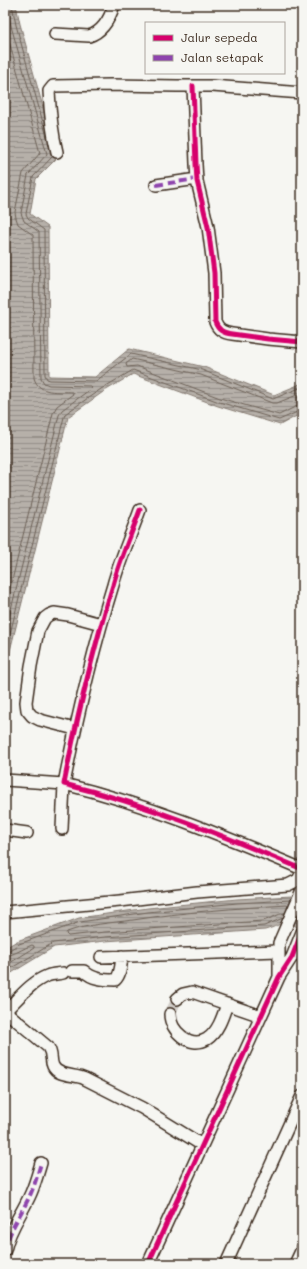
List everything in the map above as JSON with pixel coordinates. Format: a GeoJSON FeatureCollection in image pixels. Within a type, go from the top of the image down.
{"type":"FeatureCollection","features":[{"type":"Feature","properties":{"kind":"street"},"geometry":{"type":"LineString","coordinates":[[55,34],[88,36],[107,21],[114,5]]}},
{"type":"Feature","properties":{"kind":"street"},"geometry":{"type":"LineString","coordinates":[[57,152],[53,135],[50,109],[49,91],[53,86],[212,86],[302,93]]}},
{"type":"Feature","properties":{"kind":"street"},"geometry":{"type":"LineString","coordinates":[[193,86],[197,179],[211,247],[214,273],[215,322],[217,328],[226,333],[232,334],[302,342]]}},
{"type":"Feature","properties":{"kind":"street"},"geometry":{"type":"LineString","coordinates":[[156,185],[197,179]]}},
{"type":"Feature","properties":{"kind":"street"},"geometry":{"type":"LineString","coordinates":[[62,829],[64,784],[75,729],[117,571],[140,510]]}},
{"type":"Feature","properties":{"kind":"street"},"geometry":{"type":"LineString","coordinates":[[75,729],[40,720],[32,716],[27,710],[26,702],[31,666],[38,631],[45,618],[49,614],[54,613],[102,624]]}},
{"type":"Feature","properties":{"kind":"street"},"geometry":{"type":"LineString","coordinates":[[5,780],[64,784],[107,794],[157,810],[240,843],[302,871],[298,880],[288,884],[198,892],[120,902],[5,912]]}},
{"type":"Feature","properties":{"kind":"street"},"geometry":{"type":"LineString","coordinates":[[5,830],[27,834]]}},
{"type":"Feature","properties":{"kind":"street"},"geometry":{"type":"LineString","coordinates":[[279,977],[282,938],[301,893]]}},
{"type":"Feature","properties":{"kind":"street"},"geometry":{"type":"LineString","coordinates":[[101,957],[282,938],[300,942],[279,977],[148,1264]]}},
{"type":"Feature","properties":{"kind":"street"},"geometry":{"type":"LineString","coordinates":[[122,956],[118,978],[115,980],[92,977],[87,975],[84,971],[49,975],[42,978],[32,986],[5,1011],[48,1047],[52,1053],[53,1066],[58,1072],[85,1079],[142,1108],[202,1144]]}},
{"type":"Feature","properties":{"kind":"street"},"geometry":{"type":"LineString","coordinates":[[177,999],[183,994],[192,992],[261,1016]]}},
{"type":"Feature","properties":{"kind":"street"},"geometry":{"type":"LineString","coordinates":[[170,1014],[172,1025],[184,1039],[201,1041],[206,1039],[215,1031],[227,1004]]}},
{"type":"Feature","properties":{"kind":"street"},"geometry":{"type":"LineString","coordinates":[[226,1264],[302,1096]]}},
{"type":"Feature","properties":{"kind":"street"},"geometry":{"type":"LineString","coordinates":[[5,1250],[7,1241],[16,1221],[31,1194],[41,1163]]}},
{"type":"Feature","properties":{"kind":"street"},"geometry":{"type":"LineString","coordinates":[[295,1264],[302,1248]]}},
{"type":"Feature","properties":{"kind":"water"},"geometry":{"type":"Polygon","coordinates":[[[5,5],[16,5],[57,158],[36,179],[30,214],[48,227],[49,376],[95,377],[129,349],[204,367],[274,395],[298,385],[302,381],[302,413],[280,425],[218,406],[133,374],[103,392],[68,417],[5,671],[5,5]]]}},
{"type":"Feature","properties":{"kind":"water"},"geometry":{"type":"Polygon","coordinates":[[[292,896],[302,900],[302,929],[283,923],[265,930],[105,941],[54,947],[5,977],[5,948],[17,941],[79,918],[148,908],[237,899],[292,896]]]}},
{"type":"Feature","properties":{"kind":"tunnel"},"geometry":{"type":"LineString","coordinates":[[170,1014],[177,999]]}},
{"type":"Feature","properties":{"kind":"marked path"},"geometry":{"type":"LineString","coordinates":[[156,185],[197,179]]}},
{"type":"Feature","properties":{"kind":"marked path"},"geometry":{"type":"LineString","coordinates":[[5,1250],[13,1228],[28,1200],[41,1163]]}},
{"type":"Feature","properties":{"kind":"cycle path"},"geometry":{"type":"LineString","coordinates":[[193,86],[197,181],[208,227],[214,273],[215,322],[219,329],[229,334],[302,342]]}},
{"type":"Feature","properties":{"kind":"cycle path"},"geometry":{"type":"LineString","coordinates":[[140,510],[119,566],[92,659],[64,784],[155,811],[302,869]]}},
{"type":"Feature","properties":{"kind":"cycle path"},"geometry":{"type":"LineString","coordinates":[[148,1264],[279,977],[292,957],[302,932]]}}]}
